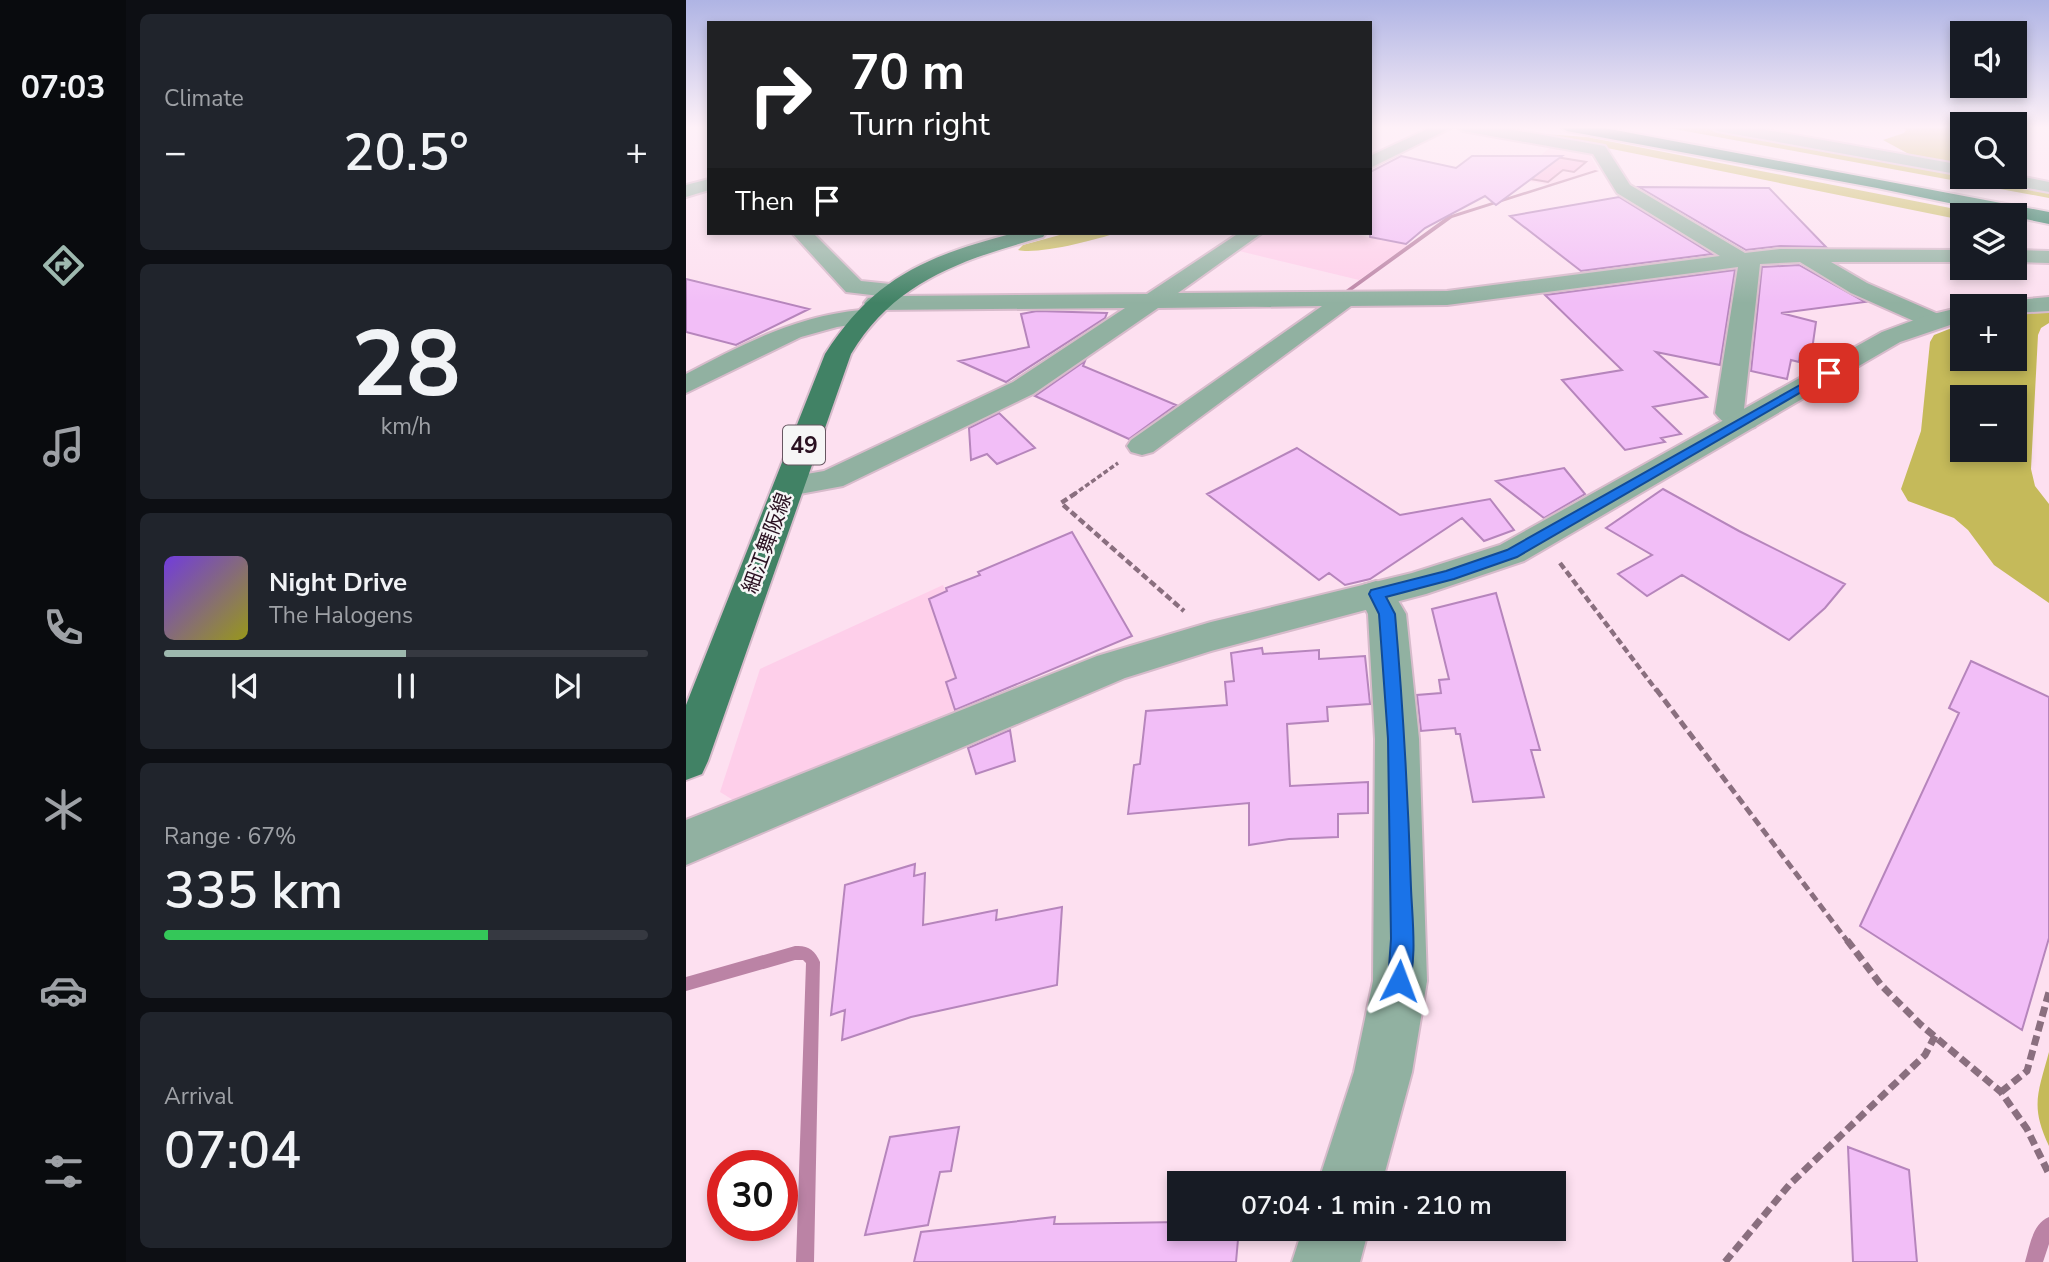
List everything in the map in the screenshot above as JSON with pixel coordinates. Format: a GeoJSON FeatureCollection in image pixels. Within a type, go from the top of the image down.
{"type":"FeatureCollection","features":[{"type":"Feature","properties":{"kind":"highway"},"geometry":{"type":"LineString","coordinates":[[1876,185],[2049,218]]}},
{"type":"Feature","properties":{"kind":"highway"},"geometry":{"type":"LineString","coordinates":[[1931,185],[2049,207]]}},
{"type":"Feature","properties":{"kind":"main road","name":"細江舞阪線"},"geometry":{"type":"LineString","coordinates":[[686,761],[838,354],[876,303],[915,276],[958,256],[1029,235]]}},
{"type":"Feature","properties":{"kind":"street"},"geometry":{"type":"LineString","coordinates":[[686,193],[707,185]]}},
{"type":"Feature","properties":{"kind":"street"},"geometry":{"type":"LineString","coordinates":[[1620,185],[1623,189],[1750,265],[1729,413],[1745,421]]}},
{"type":"Feature","properties":{"kind":"street"},"geometry":{"type":"LineString","coordinates":[[686,193],[707,198]]}},
{"type":"Feature","properties":{"kind":"street"},"geometry":{"type":"LineString","coordinates":[[811,235],[854,287],[876,303]]}},
{"type":"Feature","properties":{"kind":"street"},"geometry":{"type":"LineString","coordinates":[[789,486],[832,479],[1010,395],[1249,235]]}},
{"type":"Feature","properties":{"kind":"street"},"geometry":{"type":"LineString","coordinates":[[1805,255],[1859,288],[1948,318]]}},
{"type":"Feature","properties":{"kind":"street"},"geometry":{"type":"LineString","coordinates":[[686,385],[792,330],[876,303],[1447,298],[1805,255],[1950,256]]}},
{"type":"Feature","properties":{"kind":"street"},"geometry":{"type":"LineString","coordinates":[[2027,256],[2049,257]]}},
{"type":"Feature","properties":{"kind":"street"},"geometry":{"type":"LineString","coordinates":[[1142,446],[1340,304],[1340,299]]}},
{"type":"Feature","properties":{"kind":"street"},"geometry":{"type":"LineString","coordinates":[[2027,305],[2049,304]]}},
{"type":"Feature","properties":{"kind":"street"},"geometry":{"type":"LineString","coordinates":[[686,843],[1075,681],[1146,655],[1482,565],[1537,541],[1891,337],[1948,318]]}},
{"type":"Feature","properties":{"kind":"street"},"geometry":{"type":"LineString","coordinates":[[1354,1171],[1394,1025],[1401,960],[1397,739],[1387,614],[1376,594]]}},
{"type":"Feature","properties":{"kind":"street"},"geometry":{"type":"LineString","coordinates":[[1326,1262],[1332,1241]]}},
{"type":"Feature","properties":{"kind":"path"},"geometry":{"type":"LineString","coordinates":[[1142,446],[1061,503],[1198,624],[1203,639]]}},
{"type":"Feature","properties":{"kind":"path"},"geometry":{"type":"LineString","coordinates":[[1537,541],[1559,563],[1881,985],[1900,1007],[2001,1091],[2027,1129],[2049,1174]]}},
{"type":"Feature","properties":{"kind":"path"},"geometry":{"type":"LineString","coordinates":[[2001,1091],[2026,1071],[2049,992]]}},
{"type":"Feature","properties":{"kind":"path"},"geometry":{"type":"LineString","coordinates":[[1725,1262],[1790,1184],[1925,1055],[1935,1036]]}},
{"type":"Feature","properties":{"kind":"shaded area"},"geometry":{"type":"Polygon","coordinates":[[[1789,185],[1832,185],[1950,208],[1950,218],[1789,185]]]}},
{"type":"Feature","properties":{"kind":"shaded area"},"geometry":{"type":"Polygon","coordinates":[[[2027,185],[2049,189],[2049,198],[2000,189],[2027,189],[2027,185]]]}},
{"type":"Feature","properties":{"kind":"shaded area"},"geometry":{"type":"Polygon","coordinates":[[[1060,235],[1109,235],[1052,249],[1018,250],[1023,245],[1060,235]]]}},
{"type":"Feature","properties":{"kind":"shaded area"},"geometry":{"type":"Polygon","coordinates":[[[1258,235],[1357,235],[1408,245],[1359,280],[1235,250],[1258,235]]]}},
{"type":"Feature","properties":{"kind":"shaded area"},"geometry":{"type":"Polygon","coordinates":[[[2049,311],[2049,323],[2041,328],[2038,335],[2031,469],[2035,486],[2049,504],[2049,603],[1994,565],[1968,530],[1954,518],[1908,501],[1901,489],[1921,431],[1930,342],[1934,335],[1950,329],[1950,371],[2027,371],[2027,314],[2049,311]]]}},
{"type":"Feature","properties":{"kind":"shaded area"},"geometry":{"type":"Polygon","coordinates":[[[943,585],[985,698],[733,800],[720,792],[760,669],[943,585]]]}},
{"type":"Feature","properties":{"kind":"shaded area"},"geometry":{"type":"Polygon","coordinates":[[[2049,1052],[2049,1146],[2039,1120],[2038,1099],[2049,1052]]]}},
{"type":"Feature","properties":{"kind":"building"},"geometry":{"type":"Polygon","coordinates":[[[1372,185],[1523,185],[1496,205],[1485,196],[1425,228],[1406,244],[1370,237],[1372,185]]]}},
{"type":"Feature","properties":{"kind":"building"},"geometry":{"type":"Polygon","coordinates":[[[1639,187],[1769,188],[1826,247],[1780,246],[1746,250],[1639,187]]]}},
{"type":"Feature","properties":{"kind":"building"},"geometry":{"type":"Polygon","coordinates":[[[1619,197],[1712,254],[1581,271],[1510,216],[1619,197]]]}},
{"type":"Feature","properties":{"kind":"building"},"geometry":{"type":"Polygon","coordinates":[[[1799,265],[1865,302],[1781,313],[1816,322],[1811,357],[1800,354],[1799,362],[1791,360],[1787,379],[1751,371],[1762,267],[1799,265]]]}},
{"type":"Feature","properties":{"kind":"building"},"geometry":{"type":"Polygon","coordinates":[[[1735,270],[1720,365],[1656,352],[1707,397],[1653,407],[1681,434],[1661,438],[1665,442],[1625,450],[1562,380],[1622,370],[1545,295],[1735,270]]]}},
{"type":"Feature","properties":{"kind":"building"},"geometry":{"type":"Polygon","coordinates":[[[686,279],[809,309],[736,345],[686,332],[686,279]]]}},
{"type":"Feature","properties":{"kind":"building"},"geometry":{"type":"Polygon","coordinates":[[[1037,311],[1107,313],[1105,318],[1006,382],[959,361],[1029,347],[1021,314],[1037,311]]]}},
{"type":"Feature","properties":{"kind":"building"},"geometry":{"type":"Polygon","coordinates":[[[1085,361],[1083,366],[1176,405],[1129,439],[1035,396],[1085,361]]]}},
{"type":"Feature","properties":{"kind":"building"},"geometry":{"type":"Polygon","coordinates":[[[999,413],[1035,448],[997,464],[987,454],[971,460],[969,428],[999,413]]]}},
{"type":"Feature","properties":{"kind":"building"},"geometry":{"type":"Polygon","coordinates":[[[1297,448],[1400,515],[1490,499],[1514,530],[1484,541],[1462,518],[1370,579],[1345,585],[1329,573],[1319,580],[1207,494],[1297,448]]]}},
{"type":"Feature","properties":{"kind":"building"},"geometry":{"type":"Polygon","coordinates":[[[1564,468],[1585,494],[1544,518],[1496,481],[1564,468]]]}},
{"type":"Feature","properties":{"kind":"building"},"geometry":{"type":"Polygon","coordinates":[[[1663,489],[1845,584],[1825,608],[1789,640],[1682,575],[1647,596],[1618,574],[1652,555],[1606,528],[1663,489]]]}},
{"type":"Feature","properties":{"kind":"building"},"geometry":{"type":"Polygon","coordinates":[[[1072,532],[1132,636],[955,710],[946,682],[956,678],[929,599],[947,591],[946,588],[980,575],[978,572],[1072,532]]]}},
{"type":"Feature","properties":{"kind":"building"},"geometry":{"type":"Polygon","coordinates":[[[1496,593],[1540,750],[1531,750],[1544,797],[1473,802],[1460,734],[1456,734],[1455,728],[1421,731],[1417,695],[1441,693],[1439,680],[1449,679],[1432,609],[1496,593]]]}},
{"type":"Feature","properties":{"kind":"building"},"geometry":{"type":"Polygon","coordinates":[[[1262,648],[1263,654],[1319,650],[1319,659],[1365,656],[1370,704],[1327,707],[1328,721],[1287,724],[1290,786],[1368,782],[1368,813],[1338,814],[1338,837],[1289,839],[1249,845],[1249,803],[1128,814],[1134,765],[1140,764],[1146,711],[1227,705],[1225,682],[1234,681],[1231,653],[1262,648]]]}},
{"type":"Feature","properties":{"kind":"building"},"geometry":{"type":"Polygon","coordinates":[[[1971,661],[2049,697],[2049,938],[2022,1030],[1860,926],[1959,713],[1949,708],[1971,661]]]}},
{"type":"Feature","properties":{"kind":"building"},"geometry":{"type":"Polygon","coordinates":[[[1010,730],[1015,761],[976,774],[968,748],[1010,730]]]}},
{"type":"Feature","properties":{"kind":"building"},"geometry":{"type":"Polygon","coordinates":[[[915,864],[914,876],[925,873],[923,925],[997,910],[996,920],[1062,907],[1057,985],[911,1017],[842,1040],[845,1010],[831,1015],[845,885],[915,864]]]}},
{"type":"Feature","properties":{"kind":"building"},"geometry":{"type":"Polygon","coordinates":[[[959,1127],[951,1171],[940,1172],[928,1225],[865,1235],[890,1137],[959,1127]]]}},
{"type":"Feature","properties":{"kind":"building"},"geometry":{"type":"Polygon","coordinates":[[[1848,1147],[1909,1170],[1917,1262],[1853,1262],[1848,1147]]]}},
{"type":"Feature","properties":{"kind":"building"},"geometry":{"type":"Polygon","coordinates":[[[1055,1217],[1054,1224],[1167,1222],[1167,1241],[1238,1241],[1236,1262],[914,1262],[921,1232],[1055,1217]]]}},
{"type":"Feature","properties":{"kind":"waterway"},"geometry":{"type":"LineString","coordinates":[[1349,290],[1450,217],[1553,185]]}},
{"type":"Feature","properties":{"kind":"waterway"},"geometry":{"type":"LineString","coordinates":[[686,984],[795,953],[806,954],[813,962],[805,1262]]}},
{"type":"Feature","properties":{"kind":"waterway"},"geometry":{"type":"LineString","coordinates":[[2034,1262],[2044,1231],[2049,1226]]}},
{"type":"Feature","properties":{"kind":"route"},"geometry":{"type":"LineString","coordinates":[[1399,981],[1401,939],[1397,739],[1387,614],[1376,594],[1482,565],[1539,540],[1829,373]]}}]}
